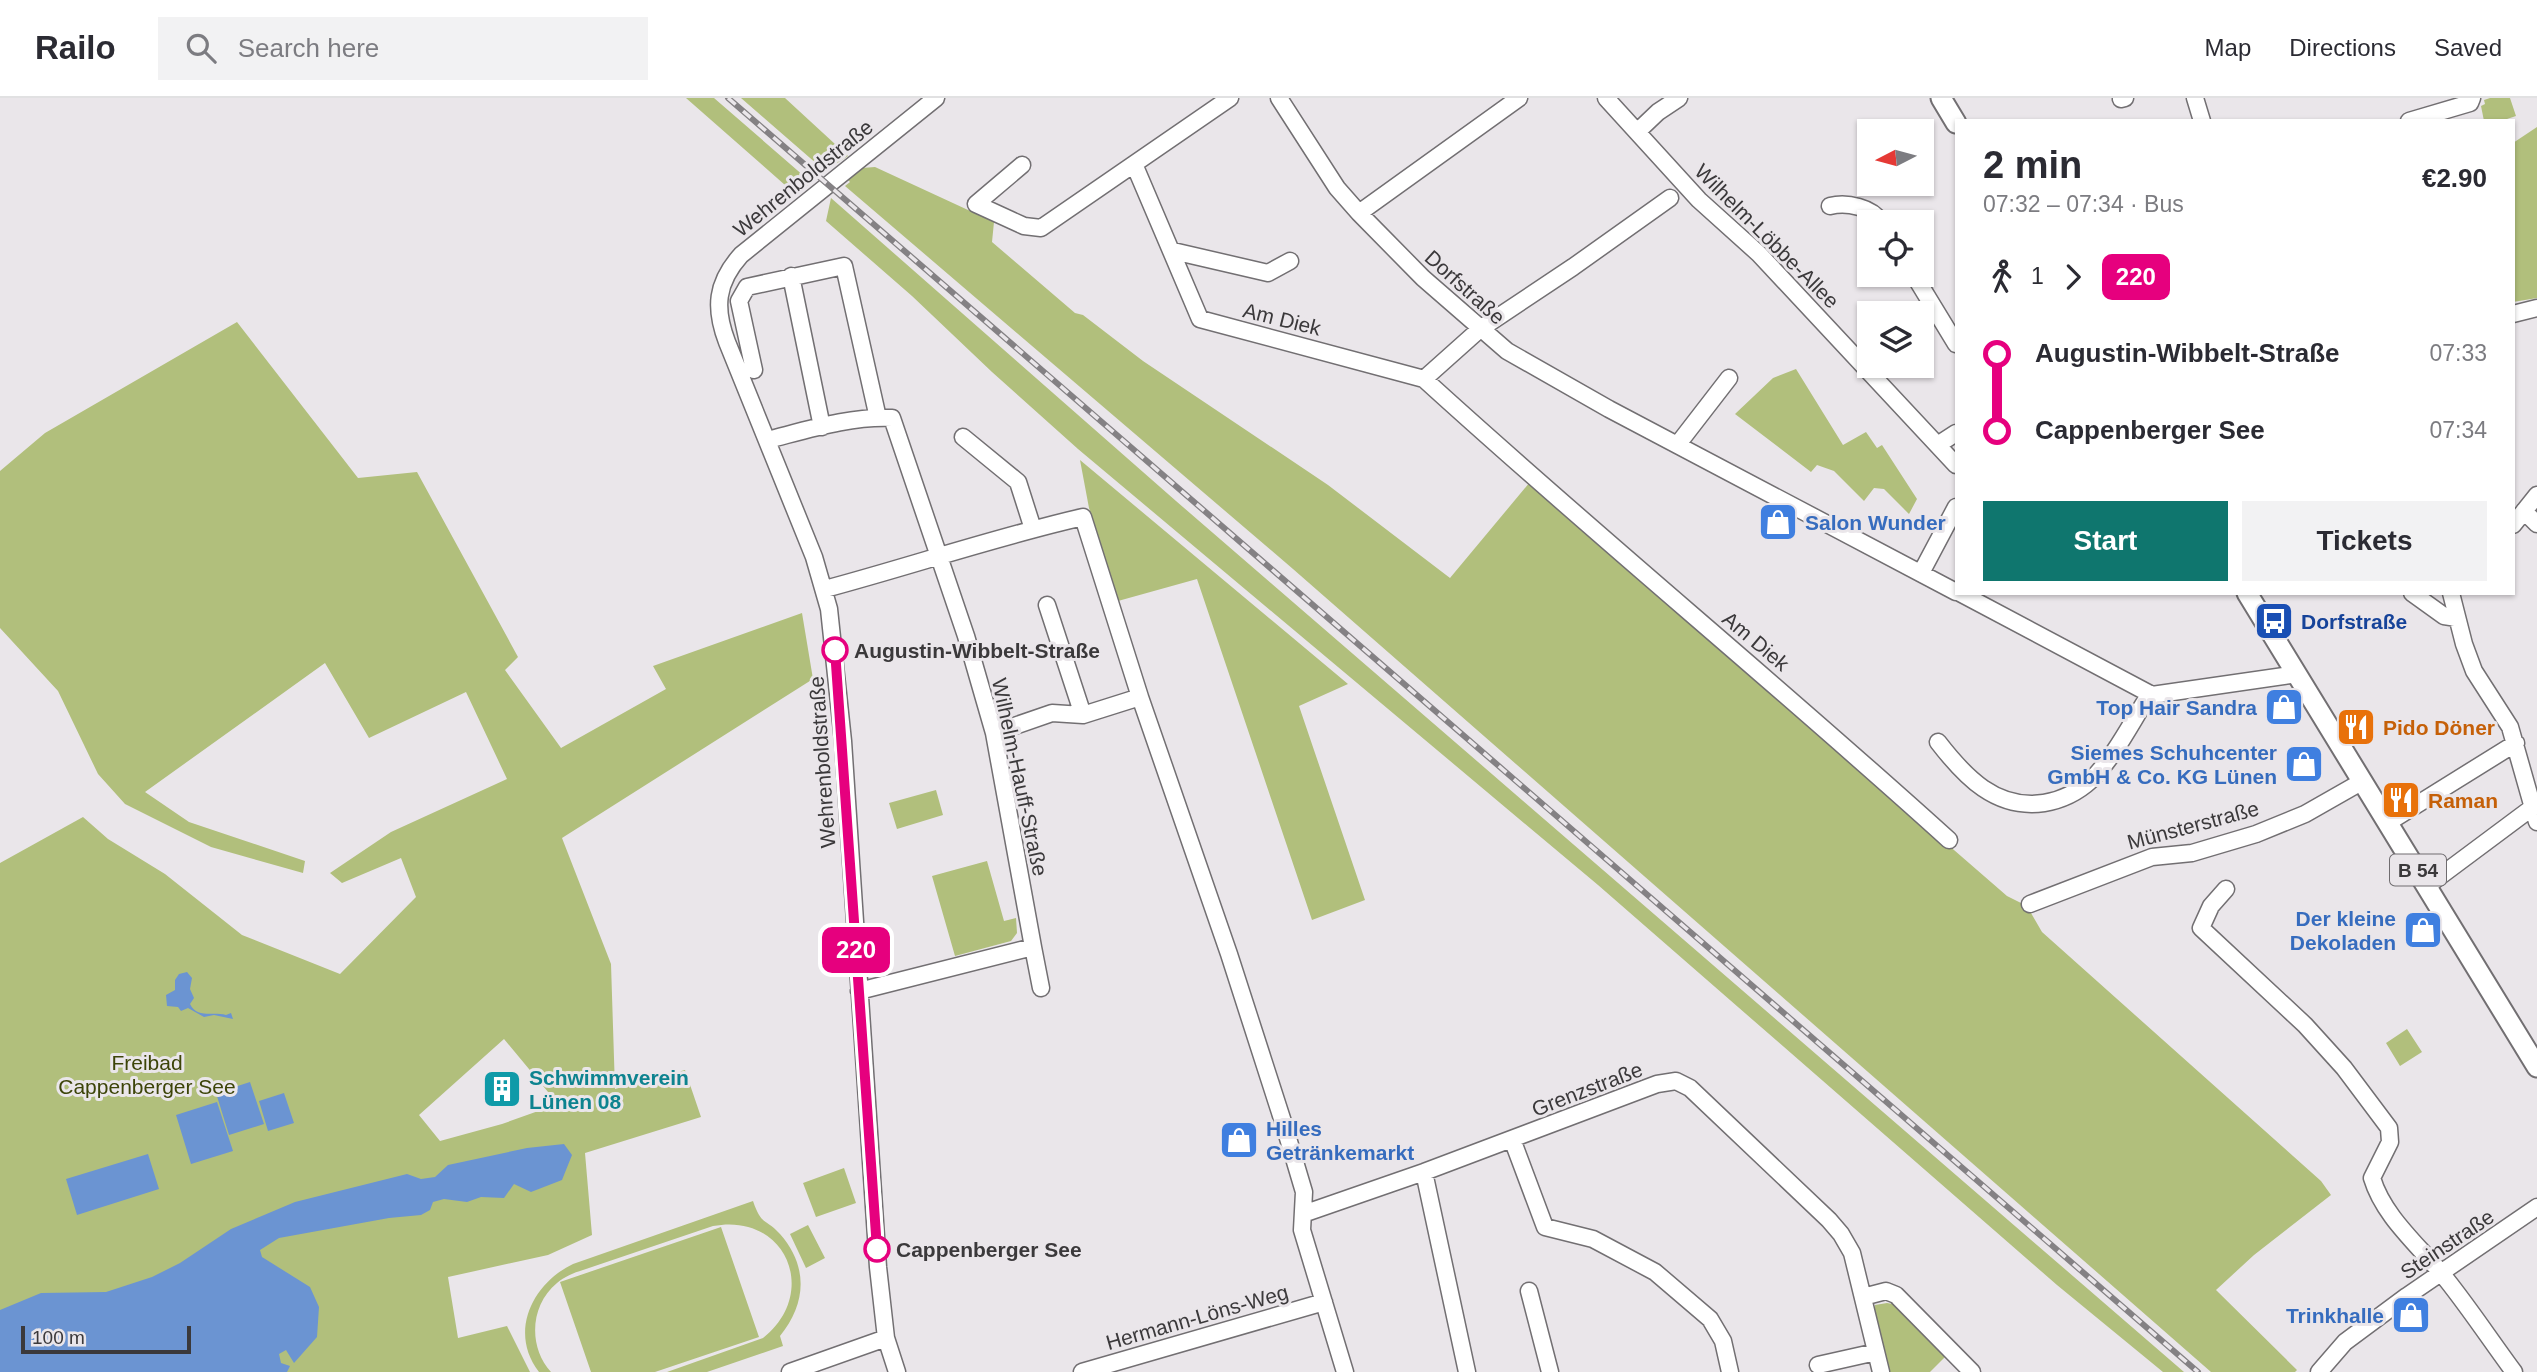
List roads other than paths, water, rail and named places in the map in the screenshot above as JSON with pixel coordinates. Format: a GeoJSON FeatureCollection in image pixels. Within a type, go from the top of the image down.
{"type":"FeatureCollection","features":[{"type":"Feature","properties":{"kind":"main road"},"geometry":{"type":"LineString","coordinates":[[1941,98],[1955,121]]}},
{"type":"Feature","properties":{"kind":"main road","name":"B 54"},"geometry":{"type":"LineString","coordinates":[[2248,595],[2537,1067]]}},
{"type":"Feature","properties":{"kind":"street","name":"Wehrenboldstraße"},"geometry":{"type":"LineString","coordinates":[[897,1372],[886,1338],[877,1258],[837,668],[825,589],[720,320],[719,299],[724,278],[741,255],[936,98]]}},
{"type":"Feature","properties":{"kind":"street"},"geometry":{"type":"LineString","coordinates":[[1022,165],[976,204],[1024,226],[1041,228],[1230,98]]}},
{"type":"Feature","properties":{"kind":"street","name":"Dorfstraße"},"geometry":{"type":"LineString","coordinates":[[1279,98],[1337,188],[1359,214],[1423,278],[1507,351],[1546,375],[1798,510],[1955,590]]}},
{"type":"Feature","properties":{"kind":"street"},"geometry":{"type":"LineString","coordinates":[[1359,214],[1519,98]]}},
{"type":"Feature","properties":{"kind":"street","name":"Wilhelm-Löbbe-Allee"},"geometry":{"type":"LineString","coordinates":[[1606,98],[1699,200],[1759,254],[1955,464]]}},
{"type":"Feature","properties":{"kind":"street"},"geometry":{"type":"LineString","coordinates":[[1637,132],[1658,112],[1679,98]]}},
{"type":"Feature","properties":{"kind":"street"},"geometry":{"type":"LineString","coordinates":[[2195,98],[2201,119]]}},
{"type":"Feature","properties":{"kind":"street"},"geometry":{"type":"LineString","coordinates":[[2416,119],[2470,103],[2472,98]]}},
{"type":"Feature","properties":{"kind":"street","name":"Am Diek"},"geometry":{"type":"LineString","coordinates":[[1134,164],[1200,319],[1424,379],[1532,478],[1812,716],[1949,840]]}},
{"type":"Feature","properties":{"kind":"street"},"geometry":{"type":"LineString","coordinates":[[1424,379],[1480,330],[1670,198]]}},
{"type":"Feature","properties":{"kind":"street"},"geometry":{"type":"LineString","coordinates":[[1830,205],[1853,205],[1864,210]]}},
{"type":"Feature","properties":{"kind":"street","name":"Am Diek"},"geometry":{"type":"LineString","coordinates":[[1173,251],[1268,273],[1290,261]]}},
{"type":"Feature","properties":{"kind":"street"},"geometry":{"type":"LineString","coordinates":[[754,370],[739,301],[747,287],[844,266],[878,418],[767,440]]}},
{"type":"Feature","properties":{"kind":"street"},"geometry":{"type":"LineString","coordinates":[[791,276],[822,427]]}},
{"type":"Feature","properties":{"kind":"street"},"geometry":{"type":"LineString","coordinates":[[1921,287],[1955,342]]}},
{"type":"Feature","properties":{"kind":"street"},"geometry":{"type":"LineString","coordinates":[[2515,314],[2537,308]]}},
{"type":"Feature","properties":{"kind":"street"},"geometry":{"type":"LineString","coordinates":[[1678,444],[1729,378]]}},
{"type":"Feature","properties":{"kind":"street","name":"Wilhelm-Hauff-Straße"},"geometry":{"type":"LineString","coordinates":[[878,418],[892,418],[966,636],[994,733],[1041,988]]}},
{"type":"Feature","properties":{"kind":"street"},"geometry":{"type":"LineString","coordinates":[[1939,444],[1955,434]]}},
{"type":"Feature","properties":{"kind":"street"},"geometry":{"type":"LineString","coordinates":[[963,437],[1018,482],[1033,529]]}},
{"type":"Feature","properties":{"kind":"street"},"geometry":{"type":"LineString","coordinates":[[2515,522],[2537,495]]}},
{"type":"Feature","properties":{"kind":"street"},"geometry":{"type":"LineString","coordinates":[[1922,573],[1955,510]]}},
{"type":"Feature","properties":{"kind":"street"},"geometry":{"type":"LineString","coordinates":[[2524,511],[2537,524]]}},
{"type":"Feature","properties":{"kind":"street"},"geometry":{"type":"LineString","coordinates":[[825,589],[1083,517],[1140,697],[1274,1090],[1304,1192],[1302,1230],[1345,1372]]}},
{"type":"Feature","properties":{"kind":"street","name":"Dorfstraße"},"geometry":{"type":"LineString","coordinates":[[1964,595],[2152,695]]}},
{"type":"Feature","properties":{"kind":"street"},"geometry":{"type":"LineString","coordinates":[[2415,595],[2444,616],[2457,618]]}},
{"type":"Feature","properties":{"kind":"street"},"geometry":{"type":"LineString","coordinates":[[2427,886],[2535,812],[2510,727],[2474,671],[2463,644],[2451,595]]}},
{"type":"Feature","properties":{"kind":"street"},"geometry":{"type":"LineString","coordinates":[[1047,605],[1083,715]]}},
{"type":"Feature","properties":{"kind":"street"},"geometry":{"type":"LineString","coordinates":[[1938,742],[1958,767],[1994,796],[2022,804],[2050,802],[2075,792],[2104,766],[2146,700],[2152,695],[2297,674]]}},
{"type":"Feature","properties":{"kind":"street"},"geometry":{"type":"LineString","coordinates":[[994,733],[1052,713],[1083,715],[1140,697]]}},
{"type":"Feature","properties":{"kind":"street"},"geometry":{"type":"LineString","coordinates":[[2389,822],[2516,743]]}},
{"type":"Feature","properties":{"kind":"street","name":"Münsterstraße"},"geometry":{"type":"LineString","coordinates":[[2030,904],[2152,857],[2192,853],[2256,834],[2305,814],[2363,781]]}},
{"type":"Feature","properties":{"kind":"street"},"geometry":{"type":"LineString","coordinates":[[2226,889],[2211,905],[2201,928],[2305,1025],[2344,1068],[2389,1128],[2390,1142],[2372,1178],[2376,1193],[2391,1215],[2441,1273],[2514,1372]]}},
{"type":"Feature","properties":{"kind":"street"},"geometry":{"type":"LineString","coordinates":[[859,991],[1033,947]]}},
{"type":"Feature","properties":{"kind":"street","name":"Grenzstraße"},"geometry":{"type":"LineString","coordinates":[[1303,1214],[1424,1172],[1657,1084],[1676,1081],[1690,1088],[1842,1234],[1852,1253],[1881,1372]]}},
{"type":"Feature","properties":{"kind":"street"},"geometry":{"type":"LineString","coordinates":[[1512,1139],[1545,1227],[1593,1239],[1655,1272],[1710,1319],[1723,1340],[1730,1372]]}},
{"type":"Feature","properties":{"kind":"street"},"geometry":{"type":"LineString","coordinates":[[1424,1172],[1467,1372]]}},
{"type":"Feature","properties":{"kind":"street","name":"Steinstraße"},"geometry":{"type":"LineString","coordinates":[[2319,1372],[2345,1342],[2537,1207]]}},
{"type":"Feature","properties":{"kind":"street"},"geometry":{"type":"LineString","coordinates":[[1863,1297],[1886,1291],[1896,1295],[1972,1372]]}},
{"type":"Feature","properties":{"kind":"street"},"geometry":{"type":"LineString","coordinates":[[1529,1292],[1550,1372]]}},
{"type":"Feature","properties":{"kind":"street","name":"Hermann-Löns-Weg"},"geometry":{"type":"LineString","coordinates":[[1082,1372],[1324,1302]]}},
{"type":"Feature","properties":{"kind":"street"},"geometry":{"type":"LineString","coordinates":[[790,1372],[886,1338]]}},
{"type":"Feature","properties":{"kind":"street"},"geometry":{"type":"LineString","coordinates":[[1818,1364],[1876,1352]]}},
{"type":"Feature","properties":{"kind":"water"},"geometry":{"type":"Polygon","coordinates":[[[187,972],[192,978],[190,989],[194,998],[190,1004],[193,1009],[206,1014],[231,1013],[233,1019],[214,1015],[204,1017],[188,1008],[181,1011],[178,1007],[167,1006],[166,995],[175,990],[175,980],[179,974],[187,972]]]}},
{"type":"Feature","properties":{"kind":"water"},"geometry":{"type":"Polygon","coordinates":[[[250,1082],[264,1124],[229,1135],[216,1093],[250,1082]]]}},
{"type":"Feature","properties":{"kind":"water"},"geometry":{"type":"Polygon","coordinates":[[[284,1093],[294,1123],[268,1131],[259,1101],[284,1093]]]}},
{"type":"Feature","properties":{"kind":"water"},"geometry":{"type":"Polygon","coordinates":[[[217,1102],[233,1151],[191,1164],[176,1115],[217,1102]]]}},
{"type":"Feature","properties":{"kind":"water"},"geometry":{"type":"Polygon","coordinates":[[[564,1144],[572,1155],[562,1180],[531,1192],[514,1184],[504,1198],[481,1197],[467,1202],[444,1199],[433,1202],[430,1210],[421,1215],[389,1218],[279,1238],[260,1250],[262,1257],[310,1287],[319,1307],[317,1337],[294,1363],[286,1350],[279,1354],[281,1363],[290,1366],[287,1372],[0,1372],[0,1310],[41,1293],[106,1292],[152,1277],[180,1263],[231,1229],[295,1202],[407,1174],[421,1179],[435,1177],[448,1165],[527,1148],[564,1144]]]}},
{"type":"Feature","properties":{"kind":"water"},"geometry":{"type":"Polygon","coordinates":[[[148,1154],[159,1189],[77,1215],[66,1179],[148,1154]]]}},
{"type":"Feature","properties":{"kind":"railway"},"geometry":{"type":"LineString","coordinates":[[728,98],[2198,1372]]}},
{"type":"Feature","properties":{"kind":"place","name":"Salon Wunder"},"geometry":{"type":"Point","coordinates":[1778,522]}},
{"type":"Feature","properties":{"kind":"place","name":"Dorfstraße"},"geometry":{"type":"Point","coordinates":[2274,621]}},
{"type":"Feature","properties":{"kind":"place","name":"Augustin-Wibbelt-Straße"},"geometry":{"type":"Point","coordinates":[835,650]}},
{"type":"Feature","properties":{"kind":"place","name":"Top Hair Sandra"},"geometry":{"type":"Point","coordinates":[2284,707]}},
{"type":"Feature","properties":{"kind":"place","name":"Pido Döner"},"geometry":{"type":"Point","coordinates":[2356,727]}},
{"type":"Feature","properties":{"kind":"place","name":"Siemes Schuhcenter GmbH & Co. KG Lünen"},"geometry":{"type":"Point","coordinates":[2304,764]}},
{"type":"Feature","properties":{"kind":"place","name":"Raman"},"geometry":{"type":"Point","coordinates":[2401,800]}},
{"type":"Feature","properties":{"kind":"place","name":"Der kleine Dekoladen"},"geometry":{"type":"Point","coordinates":[2423,930]}},
{"type":"Feature","properties":{"kind":"place","name":"Schwimmverein Lünen 08"},"geometry":{"type":"Point","coordinates":[502,1089]}},
{"type":"Feature","properties":{"kind":"place","name":"Hilles Getränkemarkt"},"geometry":{"type":"Point","coordinates":[1239,1140]}},
{"type":"Feature","properties":{"kind":"place","name":"Cappenberger See"},"geometry":{"type":"Point","coordinates":[877,1249]}},
{"type":"Feature","properties":{"kind":"place","name":"Trinkhalle"},"geometry":{"type":"Point","coordinates":[2411,1315]}},
{"type":"Feature","properties":{"kind":"park label","name":"Freibad Cappenberger See"},"geometry":{"type":"Point","coordinates":[147,1074]}}]}
